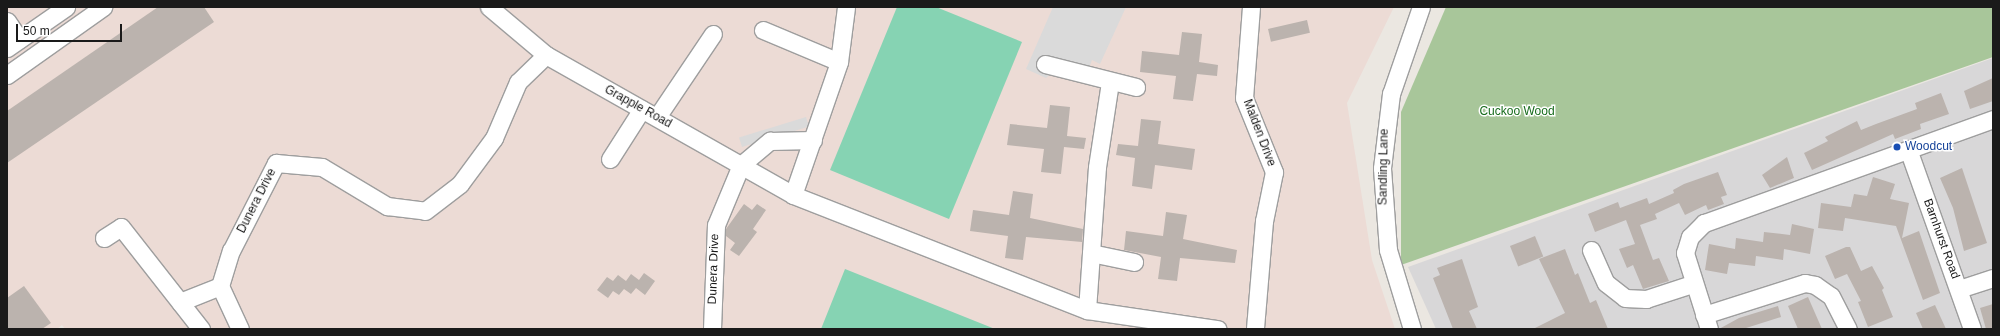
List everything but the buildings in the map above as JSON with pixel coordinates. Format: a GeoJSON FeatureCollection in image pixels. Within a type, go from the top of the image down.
{"type":"FeatureCollection","features":[{"type":"Feature","properties":{"kind":"street"},"geometry":{"type":"LineString","coordinates":[[7,21],[13,44],[66,7]]}},
{"type":"Feature","properties":{"kind":"street"},"geometry":{"type":"LineString","coordinates":[[7,75],[104,7]]}},
{"type":"Feature","properties":{"kind":"street"},"geometry":{"type":"LineString","coordinates":[[793,195],[839,62],[846,7]]}},
{"type":"Feature","properties":{"kind":"street","name":"Malden Drive"},"geometry":{"type":"LineString","coordinates":[[1251,7],[1244,98],[1274,172],[1264,222],[1255,329]]}},
{"type":"Feature","properties":{"kind":"street","name":"Sandling Lane"},"geometry":{"type":"LineString","coordinates":[[1412,329],[1388,250],[1382,168],[1390,100],[1421,7]]}},
{"type":"Feature","properties":{"kind":"street","name":"Grapple Road"},"geometry":{"type":"LineString","coordinates":[[496,9],[546,55],[793,195],[1087,310],[1218,329]]}},
{"type":"Feature","properties":{"kind":"street"},"geometry":{"type":"LineString","coordinates":[[763,30],[839,62]]}},
{"type":"Feature","properties":{"kind":"street"},"geometry":{"type":"LineString","coordinates":[[657,117],[713,34]]}},
{"type":"Feature","properties":{"kind":"street","name":"Dunera Drive"},"geometry":{"type":"LineString","coordinates":[[220,286],[231,251],[276,163],[322,167],[387,206],[425,211],[460,184],[494,138],[518,82],[546,55]]}},
{"type":"Feature","properties":{"kind":"street"},"geometry":{"type":"LineString","coordinates":[[1046,64],[1110,82],[1136,87]]}},
{"type":"Feature","properties":{"kind":"street"},"geometry":{"type":"LineString","coordinates":[[1087,310],[1097,166],[1110,82]]}},
{"type":"Feature","properties":{"kind":"street"},"geometry":{"type":"LineString","coordinates":[[610,159],[642,109]]}},
{"type":"Feature","properties":{"kind":"street"},"geometry":{"type":"LineString","coordinates":[[1848,329],[1831,296],[1820,287],[1805,283],[1707,322],[1692,284],[1685,248],[1690,237],[1704,223],[1993,119]]}},
{"type":"Feature","properties":{"kind":"street"},"geometry":{"type":"LineString","coordinates":[[741,165],[770,141],[813,140]]}},
{"type":"Feature","properties":{"kind":"street","name":"Barnhurst Road"},"geometry":{"type":"LineString","coordinates":[[1908,149],[1972,329]]}},
{"type":"Feature","properties":{"kind":"street","name":"Dunera Drive"},"geometry":{"type":"LineString","coordinates":[[712,329],[716,225],[741,165]]}},
{"type":"Feature","properties":{"kind":"street"},"geometry":{"type":"LineString","coordinates":[[104,238],[121,227],[201,329]]}},
{"type":"Feature","properties":{"kind":"street"},"geometry":{"type":"LineString","coordinates":[[1591,250],[1606,283],[1625,298],[1646,299],[1692,284]]}},
{"type":"Feature","properties":{"kind":"street"},"geometry":{"type":"LineString","coordinates":[[1091,253],[1134,262]]}},
{"type":"Feature","properties":{"kind":"street"},"geometry":{"type":"LineString","coordinates":[[1959,289],[1993,278]]}},
{"type":"Feature","properties":{"kind":"street"},"geometry":{"type":"LineString","coordinates":[[180,302],[220,286],[240,329]]}},
{"type":"Feature","properties":{"kind":"shaded area"},"geometry":{"type":"Polygon","coordinates":[[[7,7],[1394,7],[1347,103],[1372,260],[1395,329],[65,329],[62,325],[57,329],[7,329],[7,7]]]}},
{"type":"Feature","properties":{"kind":"shaded area"},"geometry":{"type":"Polygon","coordinates":[[[1053,7],[1126,7],[1100,64],[1092,60],[1089,68],[1052,73],[1046,78],[1026,69],[1053,7]]]}},
{"type":"Feature","properties":{"kind":"shaded area"},"geometry":{"type":"Polygon","coordinates":[[[1993,58],[1993,329],[1436,329],[1408,267],[1993,58]]]}},
{"type":"Feature","properties":{"kind":"shaded area"},"geometry":{"type":"Polygon","coordinates":[[[806,117],[809,127],[742,147],[739,137],[806,117]]]}},
{"type":"Feature","properties":{"kind":"green space"},"geometry":{"type":"Polygon","coordinates":[[[897,7],[936,7],[1022,42],[949,219],[830,170],[897,7]]]}},
{"type":"Feature","properties":{"kind":"green space","name":"Cuckoo Wood"},"geometry":{"type":"Polygon","coordinates":[[[1446,7],[1993,7],[1993,57],[1401,265],[1401,112],[1446,7]]]}},
{"type":"Feature","properties":{"kind":"green space"},"geometry":{"type":"Polygon","coordinates":[[[845,269],[995,329],[821,329],[845,269]]]}},
{"type":"Feature","properties":{"kind":"place","name":"Woodcut"},"geometry":{"type":"Point","coordinates":[1897,147]}}]}
